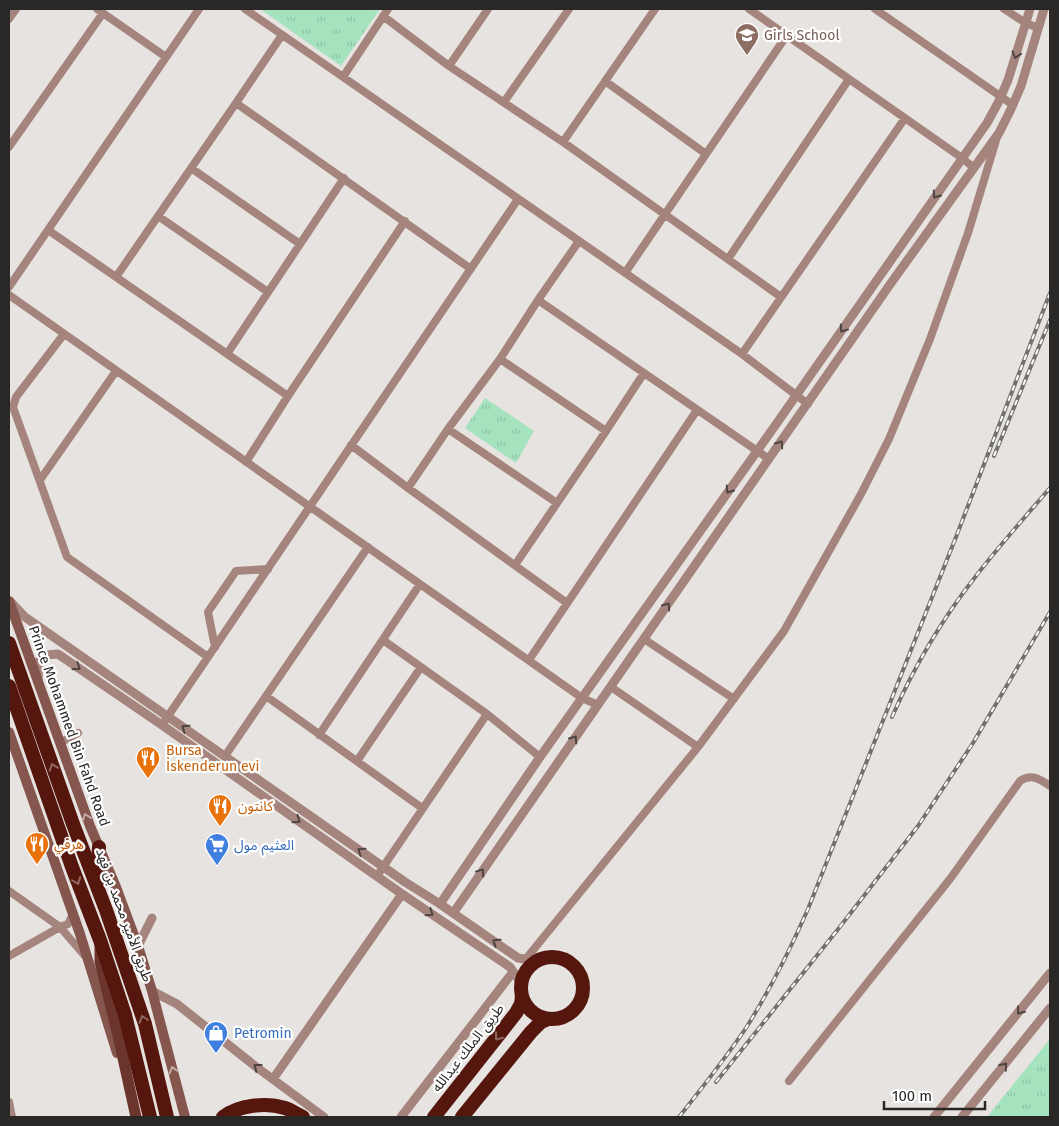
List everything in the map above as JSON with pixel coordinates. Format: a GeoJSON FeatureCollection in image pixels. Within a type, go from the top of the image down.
{"type":"FeatureCollection","features":[{"type":"Feature","properties":{"kind":"highway","name":"طريق الأمير محمد بن فهد"},"geometry":{"type":"LineString","coordinates":[[9,643],[73,824],[106,910],[145,1024],[167,1117]]}},
{"type":"Feature","properties":{"kind":"highway"},"geometry":{"type":"LineString","coordinates":[[9,686],[125,1015],[150,1117]]}},
{"type":"Feature","properties":{"kind":"highway"},"geometry":{"type":"LineString","coordinates":[[98,847],[98,862],[106,892],[106,910]]}},
{"type":"Feature","properties":{"kind":"highway"},"geometry":{"type":"LineString","coordinates":[[462,1117],[541,1022],[560,1018],[571,1013],[579,1004],[584,986],[581,975],[568,961],[557,957],[532,960],[519,984],[524,1001],[531,1011],[548,1019]]}},
{"type":"Feature","properties":{"kind":"highway","name":"طريق الملك عبدالله"},"geometry":{"type":"LineString","coordinates":[[434,1117],[516,1013],[521,1004],[519,984]]}},
{"type":"Feature","properties":{"kind":"highway"},"geometry":{"type":"LineString","coordinates":[[223,1117],[244,1107],[268,1105],[285,1108],[303,1117]]}},
{"type":"Feature","properties":{"kind":"main road","name":"Prince Mohammed Bin Fahd Road"},"geometry":{"type":"LineString","coordinates":[[9,601],[90,826],[138,946],[152,991],[185,1117]]}},
{"type":"Feature","properties":{"kind":"main road"},"geometry":{"type":"LineString","coordinates":[[9,732],[74,914],[135,1117]]}},
{"type":"Feature","properties":{"kind":"main road"},"geometry":{"type":"LineString","coordinates":[[100,940],[100,962],[135,1117]]}},
{"type":"Feature","properties":{"kind":"street"},"geometry":{"type":"LineString","coordinates":[[9,19],[16,9]]}},
{"type":"Feature","properties":{"kind":"street"},"geometry":{"type":"LineString","coordinates":[[9,287],[199,9]]}},
{"type":"Feature","properties":{"kind":"street"},"geometry":{"type":"LineString","coordinates":[[245,9],[742,354],[808,404]]}},
{"type":"Feature","properties":{"kind":"street"},"geometry":{"type":"LineString","coordinates":[[449,66],[488,9]]}},
{"type":"Feature","properties":{"kind":"street"},"geometry":{"type":"LineString","coordinates":[[504,102],[568,9]]}},
{"type":"Feature","properties":{"kind":"street"},"geometry":{"type":"LineString","coordinates":[[563,142],[655,9]]}},
{"type":"Feature","properties":{"kind":"street"},"geometry":{"type":"LineString","coordinates":[[748,9],[974,168]]}},
{"type":"Feature","properties":{"kind":"street"},"geometry":{"type":"LineString","coordinates":[[875,9],[1013,104]]}},
{"type":"Feature","properties":{"kind":"street"},"geometry":{"type":"LineString","coordinates":[[1004,9],[1038,28]]}},
{"type":"Feature","properties":{"kind":"street"},"geometry":{"type":"LineString","coordinates":[[440,904],[582,698],[987,123],[1008,80],[1030,9]]}},
{"type":"Feature","properties":{"kind":"street"},"geometry":{"type":"LineString","coordinates":[[9,601],[25,617],[405,882],[454,912],[518,958],[532,960],[698,747],[784,631],[861,494],[888,439],[930,339],[968,233],[999,133],[1021,86],[1044,9]]}},
{"type":"Feature","properties":{"kind":"street"},"geometry":{"type":"LineString","coordinates":[[9,147],[100,11],[166,57]]}},
{"type":"Feature","properties":{"kind":"street"},"geometry":{"type":"LineString","coordinates":[[342,77],[386,12],[449,66],[563,142],[781,297]]}},
{"type":"Feature","properties":{"kind":"street"},"geometry":{"type":"LineString","coordinates":[[116,277],[282,35]]}},
{"type":"Feature","properties":{"kind":"street"},"geometry":{"type":"LineString","coordinates":[[625,273],[787,35]]}},
{"type":"Feature","properties":{"kind":"street"},"geometry":{"type":"LineString","coordinates":[[728,259],[849,79]]}},
{"type":"Feature","properties":{"kind":"street"},"geometry":{"type":"LineString","coordinates":[[605,81],[706,154]]}},
{"type":"Feature","properties":{"kind":"street"},"geometry":{"type":"LineString","coordinates":[[236,103],[471,269]]}},
{"type":"Feature","properties":{"kind":"street"},"geometry":{"type":"LineString","coordinates":[[742,354],[905,118]]}},
{"type":"Feature","properties":{"kind":"street"},"geometry":{"type":"LineString","coordinates":[[454,912],[891,283],[999,133]]}},
{"type":"Feature","properties":{"kind":"street"},"geometry":{"type":"LineString","coordinates":[[191,168],[300,244]]}},
{"type":"Feature","properties":{"kind":"street"},"geometry":{"type":"LineString","coordinates":[[227,354],[344,178]]}},
{"type":"Feature","properties":{"kind":"street"},"geometry":{"type":"LineString","coordinates":[[162,724],[518,199]]}},
{"type":"Feature","properties":{"kind":"street"},"geometry":{"type":"LineString","coordinates":[[158,216],[268,292]]}},
{"type":"Feature","properties":{"kind":"street"},"geometry":{"type":"LineString","coordinates":[[246,462],[405,222]]}},
{"type":"Feature","properties":{"kind":"street"},"geometry":{"type":"LineString","coordinates":[[48,230],[288,396]]}},
{"type":"Feature","properties":{"kind":"street"},"geometry":{"type":"LineString","coordinates":[[408,488],[500,359],[579,241]]}},
{"type":"Feature","properties":{"kind":"street"},"geometry":{"type":"LineString","coordinates":[[9,295],[582,698],[598,705]]}},
{"type":"Feature","properties":{"kind":"street"},"geometry":{"type":"LineString","coordinates":[[538,300],[769,460]]}},
{"type":"Feature","properties":{"kind":"street"},"geometry":{"type":"LineString","coordinates":[[64,334],[16,397],[13,407],[67,556],[208,657]]}},
{"type":"Feature","properties":{"kind":"street"},"geometry":{"type":"LineString","coordinates":[[500,359],[606,431]]}},
{"type":"Feature","properties":{"kind":"street"},"geometry":{"type":"LineString","coordinates":[[40,480],[116,371]]}},
{"type":"Feature","properties":{"kind":"street"},"geometry":{"type":"LineString","coordinates":[[515,565],[644,373]]}},
{"type":"Feature","properties":{"kind":"street"},"geometry":{"type":"LineString","coordinates":[[529,660],[697,410]]}},
{"type":"Feature","properties":{"kind":"street"},"geometry":{"type":"LineString","coordinates":[[448,430],[557,503]]}},
{"type":"Feature","properties":{"kind":"street"},"geometry":{"type":"LineString","coordinates":[[351,445],[567,603]]}},
{"type":"Feature","properties":{"kind":"street"},"geometry":{"type":"LineString","coordinates":[[225,756],[368,547]]}},
{"type":"Feature","properties":{"kind":"street"},"geometry":{"type":"LineString","coordinates":[[215,647],[208,612],[236,571],[268,569]]}},
{"type":"Feature","properties":{"kind":"street"},"geometry":{"type":"LineString","coordinates":[[319,735],[420,584]]}},
{"type":"Feature","properties":{"kind":"street"},"geometry":{"type":"LineString","coordinates":[[644,639],[734,699]]}},
{"type":"Feature","properties":{"kind":"street"},"geometry":{"type":"LineString","coordinates":[[383,640],[488,714],[540,758]]}},
{"type":"Feature","properties":{"kind":"street"},"geometry":{"type":"LineString","coordinates":[[38,682],[39,661],[46,655],[58,654],[162,724],[402,894],[510,967],[519,984],[401,1117]]}},
{"type":"Feature","properties":{"kind":"street"},"geometry":{"type":"LineString","coordinates":[[357,761],[421,667]]}},
{"type":"Feature","properties":{"kind":"street"},"geometry":{"type":"LineString","coordinates":[[611,687],[698,747]]}},
{"type":"Feature","properties":{"kind":"street"},"geometry":{"type":"LineString","coordinates":[[266,696],[422,808]]}},
{"type":"Feature","properties":{"kind":"street"},"geometry":{"type":"LineString","coordinates":[[377,876],[488,714]]}},
{"type":"Feature","properties":{"kind":"street"},"geometry":{"type":"LineString","coordinates":[[60,743],[78,733]]}},
{"type":"Feature","properties":{"kind":"street"},"geometry":{"type":"LineString","coordinates":[[789,1081],[950,879],[1020,781],[1024,778],[1034,777],[1050,786]]}},
{"type":"Feature","properties":{"kind":"street"},"geometry":{"type":"LineString","coordinates":[[9,891],[60,927],[89,960]]}},
{"type":"Feature","properties":{"kind":"street"},"geometry":{"type":"LineString","coordinates":[[273,1079],[402,894]]}},
{"type":"Feature","properties":{"kind":"street"},"geometry":{"type":"LineString","coordinates":[[9,956],[68,924],[74,914]]}},
{"type":"Feature","properties":{"kind":"street"},"geometry":{"type":"LineString","coordinates":[[138,946],[152,918]]}},
{"type":"Feature","properties":{"kind":"street"},"geometry":{"type":"LineString","coordinates":[[934,1117],[1050,973]]}},
{"type":"Feature","properties":{"kind":"street"},"geometry":{"type":"LineString","coordinates":[[152,991],[176,1004],[324,1117]]}},
{"type":"Feature","properties":{"kind":"street"},"geometry":{"type":"LineString","coordinates":[[962,1117],[1050,1008]]}},
{"type":"Feature","properties":{"kind":"street"},"geometry":{"type":"LineString","coordinates":[[9,1102],[12,1117]]}},
{"type":"Feature","properties":{"kind":"green space"},"geometry":{"type":"Polygon","coordinates":[[[260,9],[380,9],[341,66],[260,9]]]}},
{"type":"Feature","properties":{"kind":"green space"},"geometry":{"type":"Polygon","coordinates":[[[485,398],[534,431],[516,463],[465,428],[485,398]]]}},
{"type":"Feature","properties":{"kind":"green space"},"geometry":{"type":"Polygon","coordinates":[[[1050,1039],[1050,1117],[987,1117],[1050,1039]]]}},
{"type":"Feature","properties":{"kind":"railway"},"geometry":{"type":"LineString","coordinates":[[679,1117],[722,1062],[755,1014],[787,955],[808,909],[956,537],[1050,293]]}},
{"type":"Feature","properties":{"kind":"railway"},"geometry":{"type":"LineString","coordinates":[[994,456],[1050,320]]}},
{"type":"Feature","properties":{"kind":"railway"},"geometry":{"type":"LineString","coordinates":[[892,717],[919,662],[940,626],[994,554],[1050,488]]}},
{"type":"Feature","properties":{"kind":"railway"},"geometry":{"type":"LineString","coordinates":[[716,1082],[918,826],[973,743],[1050,612]]}},
{"type":"Feature","properties":{"kind":"place","name":"Girls School"},"geometry":{"type":"Point","coordinates":[747,56]}},
{"type":"Feature","properties":{"kind":"place","name":"Bursa İskenderun evi"},"geometry":{"type":"Point","coordinates":[148,779]}},
{"type":"Feature","properties":{"kind":"place","name":"كانتون"},"geometry":{"type":"Point","coordinates":[220,827]}},
{"type":"Feature","properties":{"kind":"place","name":"هرفي"},"geometry":{"type":"Point","coordinates":[37,865]}},
{"type":"Feature","properties":{"kind":"place","name":"العثيم مول"},"geometry":{"type":"Point","coordinates":[217,866]}},
{"type":"Feature","properties":{"kind":"place","name":"Petromin"},"geometry":{"type":"Point","coordinates":[216,1054]}}]}
